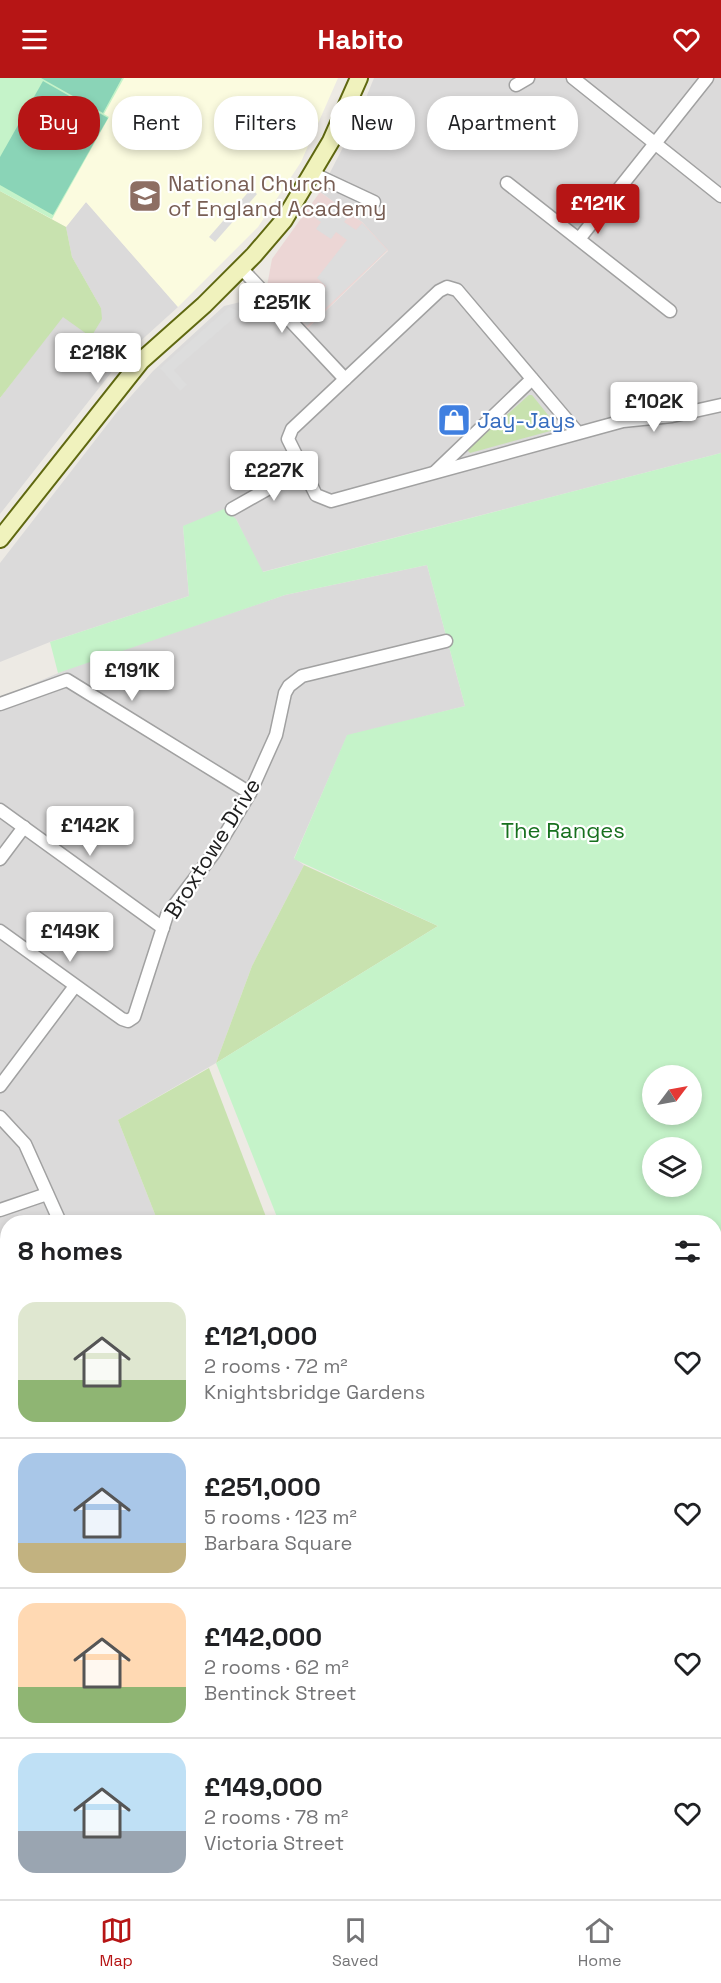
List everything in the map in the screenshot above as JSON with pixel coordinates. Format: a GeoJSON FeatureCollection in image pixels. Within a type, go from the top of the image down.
{"type":"FeatureCollection","features":[{"type":"Feature","properties":{"kind":"street"},"geometry":{"type":"LineString","coordinates":[[0,539],[141,362],[241,268],[284,220],[314,174],[359,78]]}},
{"type":"Feature","properties":{"kind":"street"},"geometry":{"type":"LineString","coordinates":[[516,85],[528,78]]}},
{"type":"Feature","properties":{"kind":"street"},"geometry":{"type":"LineString","coordinates":[[573,78],[721,196]]}},
{"type":"Feature","properties":{"kind":"street"},"geometry":{"type":"LineString","coordinates":[[579,239],[707,78]]}},
{"type":"Feature","properties":{"kind":"street"},"geometry":{"type":"LineString","coordinates":[[314,174],[374,202]]}},
{"type":"Feature","properties":{"kind":"street"},"geometry":{"type":"LineString","coordinates":[[507,183],[670,311]]}},
{"type":"Feature","properties":{"kind":"street"},"geometry":{"type":"LineString","coordinates":[[241,268],[345,379]]}},
{"type":"Feature","properties":{"kind":"street"},"geometry":{"type":"LineString","coordinates":[[579,433],[457,290],[447,287],[439,291],[290,432],[289,444],[316,495],[330,501],[623,421],[672,416],[721,405]]}},
{"type":"Feature","properties":{"kind":"street"},"geometry":{"type":"LineString","coordinates":[[435,473],[532,379]]}},
{"type":"Feature","properties":{"kind":"street"},"geometry":{"type":"LineString","coordinates":[[232,509],[303,470]]}},
{"type":"Feature","properties":{"kind":"street","name":"Broxtowe Drive"},"geometry":{"type":"LineString","coordinates":[[75,986],[122,1019],[128,1021],[134,1017],[167,915],[214,852],[250,794],[276,735],[285,693],[294,681],[446,641]]}},
{"type":"Feature","properties":{"kind":"street"},"geometry":{"type":"LineString","coordinates":[[0,704],[63,680],[71,682],[250,794]]}},
{"type":"Feature","properties":{"kind":"street"},"geometry":{"type":"LineString","coordinates":[[0,810],[163,928]]}},
{"type":"Feature","properties":{"kind":"street"},"geometry":{"type":"LineString","coordinates":[[0,859],[24,827]]}},
{"type":"Feature","properties":{"kind":"street"},"geometry":{"type":"LineString","coordinates":[[0,931],[75,986],[0,1086]]}},
{"type":"Feature","properties":{"kind":"street"},"geometry":{"type":"LineString","coordinates":[[0,1117],[25,1144],[57,1215]]}},
{"type":"Feature","properties":{"kind":"street"},"geometry":{"type":"LineString","coordinates":[[0,1210],[47,1194]]}},
{"type":"Feature","properties":{"kind":"shaded area","name":"National Church of England Academy"},"geometry":{"type":"Polygon","coordinates":[[[0,78],[338,78],[318,123],[318,96],[214,96],[214,150],[306,150],[301,162],[258,227],[178,307],[86,202],[66,227],[0,191],[0,78]]]}},
{"type":"Feature","properties":{"kind":"shaded area"},"geometry":{"type":"Polygon","coordinates":[[[374,78],[721,78],[721,453],[262,572],[236,519],[183,526],[189,596],[50,642],[0,662],[0,563],[117,412],[153,371],[224,306],[253,299],[267,286],[308,328],[388,251],[362,222],[320,192],[342,150],[415,150],[415,96],[367,96],[374,78]]]}},
{"type":"Feature","properties":{"kind":"shaded area"},"geometry":{"type":"Polygon","coordinates":[[[251,189],[257,194],[215,242],[209,237],[251,189]]]}},
{"type":"Feature","properties":{"kind":"shaded area"},"geometry":{"type":"Polygon","coordinates":[[[320,192],[362,222],[388,250],[308,328],[267,286],[272,259],[320,192]]]}},
{"type":"Feature","properties":{"kind":"shaded area"},"geometry":{"type":"Polygon","coordinates":[[[86,202],[178,307],[125,355],[0,514],[0,398],[63,316],[101,308],[72,257],[66,227],[86,202]]]}},
{"type":"Feature","properties":{"kind":"shaded area"},"geometry":{"type":"Polygon","coordinates":[[[318,202],[329,209],[333,203],[350,214],[344,222],[356,230],[362,223],[387,250],[307,326],[299,318],[326,286],[317,278],[347,240],[336,232],[331,239],[316,229],[321,222],[310,214],[318,202]]]}},
{"type":"Feature","properties":{"kind":"shaded area"},"geometry":{"type":"Polygon","coordinates":[[[229,307],[241,312],[174,370],[187,385],[180,391],[160,368],[229,307]]]}},
{"type":"Feature","properties":{"kind":"shaded area"},"geometry":{"type":"Polygon","coordinates":[[[427,565],[465,706],[347,736],[294,858],[304,865],[252,966],[216,1063],[118,1120],[155,1215],[0,1215],[0,698],[70,668],[285,595],[427,565]]]}},
{"type":"Feature","properties":{"kind":"green space"},"geometry":{"type":"Polygon","coordinates":[[[0,78],[124,78],[104,114],[109,117],[100,133],[100,96],[18,96],[18,150],[91,150],[52,219],[0,191],[0,78]]]}},
{"type":"Feature","properties":{"kind":"green space"},"geometry":{"type":"Polygon","coordinates":[[[41,78],[122,78],[103,113],[100,111],[100,96],[73,96],[41,78]]]}},
{"type":"Feature","properties":{"kind":"green space"},"geometry":{"type":"Polygon","coordinates":[[[43,81],[69,96],[35,96],[43,81]]]}},
{"type":"Feature","properties":{"kind":"green space"},"geometry":{"type":"Polygon","coordinates":[[[100,113],[108,118],[100,132],[100,113]]]}},
{"type":"Feature","properties":{"kind":"green space"},"geometry":{"type":"Polygon","coordinates":[[[18,125],[18,150],[90,150],[53,215],[0,185],[0,157],[18,125]]]}},
{"type":"Feature","properties":{"kind":"green space"},"geometry":{"type":"Polygon","coordinates":[[[0,191],[66,227],[72,257],[101,308],[102,319],[91,337],[63,317],[0,398],[0,191]]]}},
{"type":"Feature","properties":{"kind":"green space"},"geometry":{"type":"Polygon","coordinates":[[[529,395],[532,395],[556,425],[554,430],[470,453],[467,450],[529,395]]]}},
{"type":"Feature","properties":{"kind":"green space","name":"The Ranges"},"geometry":{"type":"Polygon","coordinates":[[[721,453],[721,1215],[276,1215],[216,1063],[438,926],[294,859],[347,735],[465,706],[427,565],[285,595],[58,673],[50,642],[189,596],[183,526],[224,509],[236,519],[263,572],[721,453]]]}},
{"type":"Feature","properties":{"kind":"green space"},"geometry":{"type":"Polygon","coordinates":[[[304,865],[438,926],[216,1063],[252,966],[304,865]]]}},
{"type":"Feature","properties":{"kind":"green space"},"geometry":{"type":"Polygon","coordinates":[[[209,1068],[265,1215],[155,1215],[118,1120],[209,1068]]]}},
{"type":"Feature","properties":{"kind":"place","name":"National Church of England Academy"},"geometry":{"type":"Point","coordinates":[145,196]}},
{"type":"Feature","properties":{"kind":"place","name":"Jay-Jays"},"geometry":{"type":"Point","coordinates":[454,420]}}]}
